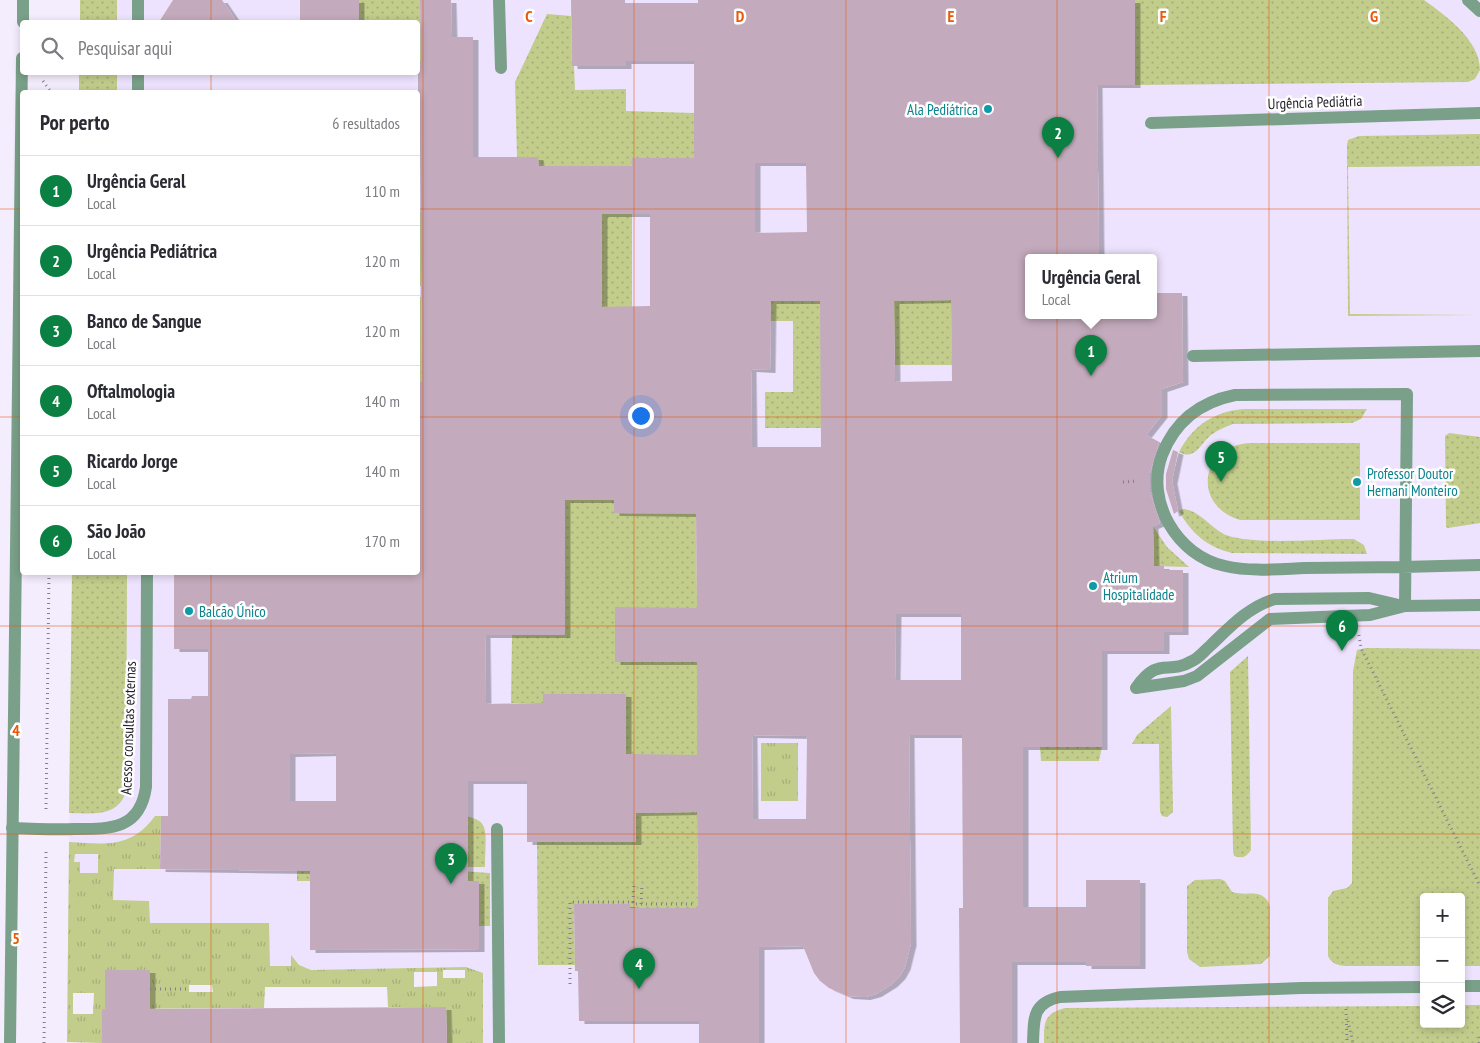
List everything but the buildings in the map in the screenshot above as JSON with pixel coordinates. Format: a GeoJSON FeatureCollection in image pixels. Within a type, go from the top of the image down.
{"type":"FeatureCollection","features":[{"type":"Feature","properties":{"kind":"street"},"geometry":{"type":"LineString","coordinates":[[23,0],[23,20]]}},
{"type":"Feature","properties":{"kind":"street"},"geometry":{"type":"LineString","coordinates":[[138,0],[138,20]]}},
{"type":"Feature","properties":{"kind":"street"},"geometry":{"type":"LineString","coordinates":[[499,0],[501,68]]}},
{"type":"Feature","properties":{"kind":"street"},"geometry":{"type":"LineString","coordinates":[[1468,0],[1480,11]]}},
{"type":"Feature","properties":{"kind":"street"},"geometry":{"type":"LineString","coordinates":[[22,75],[22,90]]}},
{"type":"Feature","properties":{"kind":"street"},"geometry":{"type":"LineString","coordinates":[[138,75],[138,90]]}},
{"type":"Feature","properties":{"kind":"street","name":"Urgência Pediátria"},"geometry":{"type":"LineString","coordinates":[[1151,123],[1480,113]]}},
{"type":"Feature","properties":{"kind":"street"},"geometry":{"type":"LineString","coordinates":[[10,1043],[20,212]]}},
{"type":"Feature","properties":{"kind":"street"},"geometry":{"type":"LineString","coordinates":[[1193,356],[1480,351]]}},
{"type":"Feature","properties":{"kind":"street"},"geometry":{"type":"LineString","coordinates":[[1405,606],[1406,568],[1407,394],[1247,395],[1218,399],[1195,410],[1171,434],[1160,459],[1158,480],[1160,499],[1172,530],[1184,544],[1212,562],[1247,569],[1406,568],[1480,564]]}},
{"type":"Feature","properties":{"kind":"street","name":"Acesso consultas externas"},"geometry":{"type":"LineString","coordinates":[[12,828],[110,829],[131,819],[141,807],[146,787],[147,575]]}},
{"type":"Feature","properties":{"kind":"street"},"geometry":{"type":"LineString","coordinates":[[1405,606],[1370,615],[1270,619],[1197,676],[1184,681],[1136,688],[1145,676],[1158,668],[1192,662],[1248,611],[1260,603],[1275,598],[1369,598],[1405,606],[1480,605]]}},
{"type":"Feature","properties":{"kind":"street"},"geometry":{"type":"LineString","coordinates":[[497,830],[499,1043]]}},
{"type":"Feature","properties":{"kind":"street"},"geometry":{"type":"LineString","coordinates":[[1465,986],[1480,986]]}},
{"type":"Feature","properties":{"kind":"street"},"geometry":{"type":"LineString","coordinates":[[1033,1043],[1034,1017],[1037,1010],[1050,999],[1060,997],[1420,987]]}},
{"type":"Feature","properties":{"kind":"path"},"geometry":{"type":"LineString","coordinates":[[46,816],[49,575]]}},
{"type":"Feature","properties":{"kind":"path"},"geometry":{"type":"LineString","coordinates":[[1359,634],[1361,648],[1480,886]]}},
{"type":"Feature","properties":{"kind":"path"},"geometry":{"type":"LineString","coordinates":[[44,1043],[46,843]]}},
{"type":"Feature","properties":{"kind":"path"},"geometry":{"type":"LineString","coordinates":[[633,902],[634,884],[642,884],[641,904]]}},
{"type":"Feature","properties":{"kind":"path"},"geometry":{"type":"LineString","coordinates":[[570,984],[570,902],[694,904]]}},
{"type":"Feature","properties":{"kind":"path"},"geometry":{"type":"LineString","coordinates":[[1346,988],[1347,1043]]}},
{"type":"Feature","properties":{"kind":"path"},"geometry":{"type":"LineString","coordinates":[[150,989],[188,989]]}},
{"type":"Feature","properties":{"kind":"path"},"geometry":{"type":"LineString","coordinates":[[1346,1013],[1353,1043]]}},
{"type":"Feature","properties":{"kind":"path"},"geometry":{"type":"LineString","coordinates":[[1479,1043],[1480,1037]]}},
{"type":"Feature","properties":{"kind":"shaded area"},"geometry":{"type":"Polygon","coordinates":[[[80,0],[1480,0],[1480,1043],[483,1043],[483,973],[466,967],[291,971],[68,969],[72,575],[420,575],[420,90],[79,90],[79,75],[420,75],[420,20],[80,20],[80,0]]]}},
{"type":"Feature","properties":{"kind":"green space"},"geometry":{"type":"Polygon","coordinates":[[[80,0],[117,0],[117,20],[80,20],[80,0]]]}},
{"type":"Feature","properties":{"kind":"green space"},"geometry":{"type":"Polygon","coordinates":[[[359,0],[420,0],[421,61],[420,20],[359,20],[359,0]]]}},
{"type":"Feature","properties":{"kind":"green space"},"geometry":{"type":"Polygon","coordinates":[[[1135,0],[1424,0],[1442,13],[1468,39],[1478,59],[1480,70],[1475,79],[1468,82],[1135,85],[1135,0]]]}},
{"type":"Feature","properties":{"kind":"green space"},"geometry":{"type":"Polygon","coordinates":[[[547,14],[571,16],[572,66],[574,66],[575,90],[626,89],[626,111],[694,113],[694,152],[699,161],[686,158],[632,159],[632,307],[603,473],[601,166],[540,371],[538,157],[517,157],[515,82],[547,14]]]}},
{"type":"Feature","properties":{"kind":"green space"},"geometry":{"type":"Polygon","coordinates":[[[79,75],[117,75],[117,90],[79,90],[79,75]]]}},
{"type":"Feature","properties":{"kind":"green space"},"geometry":{"type":"Polygon","coordinates":[[[1480,134],[1480,166],[1348,167],[1350,314],[1480,315],[1348,316],[1347,145],[1348,140],[1359,136],[1480,134]]]}},
{"type":"Feature","properties":{"kind":"green space"},"geometry":{"type":"Polygon","coordinates":[[[420,211],[421,211],[420,286],[420,211]]]}},
{"type":"Feature","properties":{"kind":"green space"},"geometry":{"type":"Polygon","coordinates":[[[420,297],[421,297],[422,382],[420,382],[420,297]]]}},
{"type":"Feature","properties":{"kind":"green space"},"geometry":{"type":"Polygon","coordinates":[[[951,300],[952,365],[895,365],[894,313],[821,313],[821,428],[765,428],[765,392],[793,392],[793,321],[751,321],[751,301],[951,300]]]}},
{"type":"Feature","properties":{"kind":"green space"},"geometry":{"type":"Polygon","coordinates":[[[1247,409],[1367,409],[1361,419],[1352,423],[1233,424],[1211,435],[1193,453],[1185,454],[1179,452],[1191,434],[1207,421],[1225,412],[1247,409]]]}},
{"type":"Feature","properties":{"kind":"green space"},"geometry":{"type":"Polygon","coordinates":[[[1449,433],[1480,437],[1480,523],[1446,527],[1445,436],[1449,433]]]}},
{"type":"Feature","properties":{"kind":"green space"},"geometry":{"type":"Polygon","coordinates":[[[1252,443],[1360,443],[1360,520],[1240,520],[1224,512],[1214,502],[1209,489],[1208,476],[1212,464],[1221,453],[1235,446],[1252,443]]]}},
{"type":"Feature","properties":{"kind":"green space"},"geometry":{"type":"Polygon","coordinates":[[[565,500],[614,500],[614,513],[687,513],[703,509],[696,518],[697,601],[701,601],[702,612],[686,608],[615,608],[615,662],[689,662],[702,657],[702,666],[697,666],[697,750],[702,759],[626,755],[626,703],[601,703],[543,694],[543,703],[511,703],[512,635],[565,635],[565,500]]]}},
{"type":"Feature","properties":{"kind":"green space"},"geometry":{"type":"Polygon","coordinates":[[[1183,509],[1195,513],[1217,530],[1229,536],[1242,539],[1273,541],[1354,539],[1364,545],[1367,554],[1232,553],[1207,543],[1194,532],[1179,511],[1183,509]]]}},
{"type":"Feature","properties":{"kind":"green space"},"geometry":{"type":"Polygon","coordinates":[[[1153,526],[1167,547],[1189,567],[1154,566],[1153,526]]]}},
{"type":"Feature","properties":{"kind":"green space"},"geometry":{"type":"Polygon","coordinates":[[[72,575],[127,575],[126,792],[117,806],[110,810],[95,813],[69,813],[72,575]]]}},
{"type":"Feature","properties":{"kind":"green space"},"geometry":{"type":"Polygon","coordinates":[[[1366,648],[1480,649],[1480,966],[1465,966],[1465,893],[1420,893],[1420,966],[1345,966],[1335,964],[1328,956],[1328,898],[1333,891],[1347,888],[1352,883],[1353,671],[1357,650],[1366,648]]]}},
{"type":"Feature","properties":{"kind":"green space"},"geometry":{"type":"Polygon","coordinates":[[[1248,656],[1251,850],[1246,856],[1240,857],[1234,856],[1233,850],[1230,672],[1248,656]]]}},
{"type":"Feature","properties":{"kind":"green space"},"geometry":{"type":"Polygon","coordinates":[[[1171,706],[1173,812],[1167,817],[1162,816],[1160,812],[1159,744],[1132,744],[1137,735],[1171,706]]]}},
{"type":"Feature","properties":{"kind":"green space"},"geometry":{"type":"Polygon","coordinates":[[[761,743],[798,743],[798,801],[761,801],[761,743]]]}},
{"type":"Feature","properties":{"kind":"green space"},"geometry":{"type":"Polygon","coordinates":[[[1040,747],[1102,747],[1099,761],[1041,761],[1040,747]]]}},
{"type":"Feature","properties":{"kind":"green space"},"geometry":{"type":"Polygon","coordinates":[[[702,807],[697,816],[698,908],[630,908],[630,904],[574,904],[575,965],[538,965],[537,842],[635,842],[636,813],[689,812],[702,807]]]}},
{"type":"Feature","properties":{"kind":"green space"},"geometry":{"type":"Polygon","coordinates":[[[446,815],[472,818],[479,821],[483,826],[486,842],[485,867],[468,867],[446,815]]]}},
{"type":"Feature","properties":{"kind":"green space"},"geometry":{"type":"Polygon","coordinates":[[[155,816],[161,816],[160,869],[114,869],[113,900],[149,901],[150,923],[269,923],[270,966],[291,966],[291,955],[299,965],[311,970],[466,967],[483,973],[483,1043],[447,1043],[446,1007],[388,1007],[387,987],[265,987],[264,1008],[102,1009],[102,1043],[67,1042],[69,842],[116,842],[127,839],[146,827],[155,816]],[[75,854],[74,862],[80,862],[80,873],[98,873],[98,854],[75,854]],[[105,970],[105,996],[150,996],[150,970],[105,970]],[[443,970],[443,978],[465,978],[465,970],[443,970]],[[414,972],[414,987],[437,986],[437,972],[414,972]],[[189,985],[189,992],[213,992],[212,985],[189,985]],[[73,993],[73,1014],[93,1014],[94,993],[73,993]]]}},
{"type":"Feature","properties":{"kind":"green space"},"geometry":{"type":"Polygon","coordinates":[[[297,870],[340,870],[340,881],[297,881],[297,870]]]}},
{"type":"Feature","properties":{"kind":"green space"},"geometry":{"type":"Polygon","coordinates":[[[445,870],[490,873],[490,926],[479,926],[445,881],[445,870]]]}},
{"type":"Feature","properties":{"kind":"green space"},"geometry":{"type":"Polygon","coordinates":[[[1220,879],[1225,881],[1232,892],[1263,896],[1270,906],[1270,956],[1261,964],[1200,967],[1189,959],[1187,952],[1187,886],[1195,880],[1220,879]]]}},
{"type":"Feature","properties":{"kind":"green space"},"geometry":{"type":"Polygon","coordinates":[[[1465,1005],[1480,1005],[1480,1043],[1044,1043],[1046,1020],[1052,1013],[1065,1008],[1420,1006],[1420,1028],[1465,1028],[1465,1005]]]}},
{"type":"Feature","properties":{"kind":"place","name":"Ala Pediátrica"},"geometry":{"type":"Point","coordinates":[988,109]}},
{"type":"Feature","properties":{"kind":"place","name":"Urgência Pediátrica"},"geometry":{"type":"Point","coordinates":[1058,158]}},
{"type":"Feature","properties":{"kind":"place","name":"Urgência Geral"},"geometry":{"type":"Point","coordinates":[1091,376]}},
{"type":"Feature","properties":{"kind":"place","name":"Ricardo Jorge"},"geometry":{"type":"Point","coordinates":[1221,482]}},
{"type":"Feature","properties":{"kind":"place","name":"Professor Doutor Hernani Monteiro"},"geometry":{"type":"Point","coordinates":[1357,482]}},
{"type":"Feature","properties":{"kind":"place","name":"Atrium Hospitalidade"},"geometry":{"type":"Point","coordinates":[1093,586]}},
{"type":"Feature","properties":{"kind":"place","name":"Balcão Único"},"geometry":{"type":"Point","coordinates":[189,611]}},
{"type":"Feature","properties":{"kind":"place","name":"São João"},"geometry":{"type":"Point","coordinates":[1342,651]}},
{"type":"Feature","properties":{"kind":"place","name":"Banco de Sangue"},"geometry":{"type":"Point","coordinates":[451,884]}},
{"type":"Feature","properties":{"kind":"place","name":"Oftalmologia"},"geometry":{"type":"Point","coordinates":[639,989]}}]}
